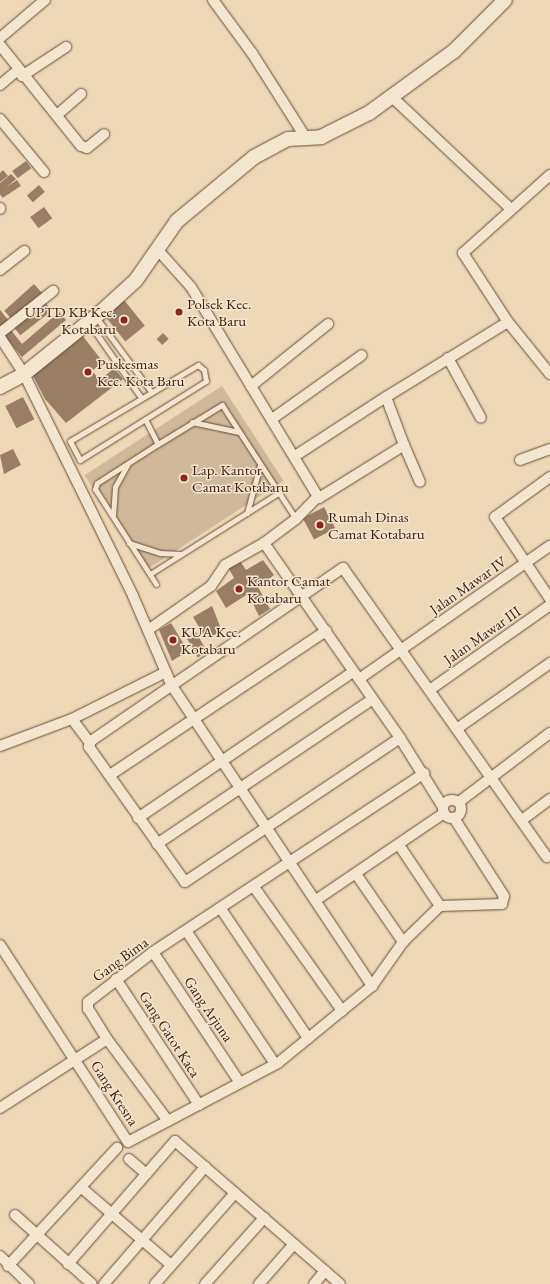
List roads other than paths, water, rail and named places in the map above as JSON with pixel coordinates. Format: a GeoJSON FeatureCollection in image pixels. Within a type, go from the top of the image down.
{"type":"FeatureCollection","features":[{"type":"Feature","properties":{"kind":"street"},"geometry":{"type":"LineString","coordinates":[[0,38],[45,0]]}},
{"type":"Feature","properties":{"kind":"street"},"geometry":{"type":"LineString","coordinates":[[213,0],[252,53],[306,138]]}},
{"type":"Feature","properties":{"kind":"street"},"geometry":{"type":"LineString","coordinates":[[0,387],[24,374],[92,319],[136,280],[158,249],[192,207],[254,157],[272,145],[306,138],[321,137],[341,128],[391,96],[469,38],[505,0]]}},
{"type":"Feature","properties":{"kind":"street"},"geometry":{"type":"LineString","coordinates":[[0,46],[20,73],[84,148],[104,134]]}},
{"type":"Feature","properties":{"kind":"street"},"geometry":{"type":"LineString","coordinates":[[0,85],[66,47]]}},
{"type":"Feature","properties":{"kind":"street"},"geometry":{"type":"LineString","coordinates":[[57,115],[81,94]]}},
{"type":"Feature","properties":{"kind":"street"},"geometry":{"type":"LineString","coordinates":[[391,96],[511,209]]}},
{"type":"Feature","properties":{"kind":"street"},"geometry":{"type":"LineString","coordinates":[[0,119],[44,172]]}},
{"type":"Feature","properties":{"kind":"street"},"geometry":{"type":"LineString","coordinates":[[550,175],[463,253],[508,322],[550,374]]}},
{"type":"Feature","properties":{"kind":"street"},"geometry":{"type":"LineString","coordinates":[[158,249],[191,286],[295,456],[317,497]]}},
{"type":"Feature","properties":{"kind":"street"},"geometry":{"type":"LineString","coordinates":[[0,270],[24,251]]}},
{"type":"Feature","properties":{"kind":"street"},"geometry":{"type":"LineString","coordinates":[[0,333],[53,291]]}},
{"type":"Feature","properties":{"kind":"street"},"geometry":{"type":"LineString","coordinates":[[295,456],[386,397],[508,322]]}},
{"type":"Feature","properties":{"kind":"street"},"geometry":{"type":"LineString","coordinates":[[251,386],[328,324]]}},
{"type":"Feature","properties":{"kind":"street"},"geometry":{"type":"LineString","coordinates":[[0,337],[24,374],[148,630],[172,686],[219,759],[292,864],[372,986]]}},
{"type":"Feature","properties":{"kind":"street"},"geometry":{"type":"LineString","coordinates":[[272,419],[362,355]]}},
{"type":"Feature","properties":{"kind":"street"},"geometry":{"type":"LineString","coordinates":[[448,358],[482,418]]}},
{"type":"Feature","properties":{"kind":"street"},"geometry":{"type":"LineString","coordinates":[[386,397],[420,482]]}},
{"type":"Feature","properties":{"kind":"street"},"geometry":{"type":"LineString","coordinates":[[148,630],[211,586],[225,565],[264,543],[296,519],[317,497],[320,498],[404,445]]}},
{"type":"Feature","properties":{"kind":"street"},"geometry":{"type":"LineString","coordinates":[[520,460],[550,449]]}},
{"type":"Feature","properties":{"kind":"street"},"geometry":{"type":"LineString","coordinates":[[550,477],[495,517],[550,599]]}},
{"type":"Feature","properties":{"kind":"street"},"geometry":{"type":"LineString","coordinates":[[168,1121],[275,1064],[308,1038],[372,986],[403,942],[440,906],[500,905],[504,901],[504,896],[454,818],[444,810],[424,773],[264,543]]}},
{"type":"Feature","properties":{"kind":"street","name":"Jalan Mawar IV"},"geometry":{"type":"LineString","coordinates":[[138,818],[219,759],[403,648],[550,546]]}},
{"type":"Feature","properties":{"kind":"street"},"geometry":{"type":"LineString","coordinates":[[90,744],[302,597],[347,569],[547,857]]}},
{"type":"Feature","properties":{"kind":"street","name":"Jalan Mawar III"},"geometry":{"type":"LineString","coordinates":[[431,689],[550,605]]}},
{"type":"Feature","properties":{"kind":"street"},"geometry":{"type":"LineString","coordinates":[[110,775],[326,631]]}},
{"type":"Feature","properties":{"kind":"street"},"geometry":{"type":"LineString","coordinates":[[458,728],[550,663]]}},
{"type":"Feature","properties":{"kind":"street"},"geometry":{"type":"LineString","coordinates":[[0,746],[72,719],[166,672]]}},
{"type":"Feature","properties":{"kind":"street"},"geometry":{"type":"LineString","coordinates":[[157,844],[373,699]]}},
{"type":"Feature","properties":{"kind":"street"},"geometry":{"type":"LineString","coordinates":[[72,719],[138,818],[185,882],[268,829],[400,738]]}},
{"type":"Feature","properties":{"kind":"street"},"geometry":{"type":"LineString","coordinates":[[459,802],[550,733]]}},
{"type":"Feature","properties":{"kind":"street","name":"Gang Bima"},"geometry":{"type":"LineString","coordinates":[[168,1121],[108,1039],[87,1005],[116,979],[153,952],[187,932],[292,864],[424,773]]}},
{"type":"Feature","properties":{"kind":"street"},"geometry":{"type":"LineString","coordinates":[[522,820],[550,799]]}},
{"type":"Feature","properties":{"kind":"street"},"geometry":{"type":"LineString","coordinates":[[316,900],[399,845],[444,810],[453,800],[459,802]]}},
{"type":"Feature","properties":{"kind":"street"},"geometry":{"type":"LineString","coordinates":[[454,818],[460,814],[459,802]]}},
{"type":"Feature","properties":{"kind":"street"},"geometry":{"type":"LineString","coordinates":[[399,845],[440,906]]}},
{"type":"Feature","properties":{"kind":"street"},"geometry":{"type":"LineString","coordinates":[[356,874],[403,942]]}},
{"type":"Feature","properties":{"kind":"street"},"geometry":{"type":"LineString","coordinates":[[254,888],[342,1011]]}},
{"type":"Feature","properties":{"kind":"street"},"geometry":{"type":"LineString","coordinates":[[221,910],[308,1038]]}},
{"type":"Feature","properties":{"kind":"street"},"geometry":{"type":"LineString","coordinates":[[187,932],[275,1064]]}},
{"type":"Feature","properties":{"kind":"street","name":"Gang Kresna"},"geometry":{"type":"LineString","coordinates":[[0,945],[128,1142],[168,1121]]}},
{"type":"Feature","properties":{"kind":"street","name":"Gang Arjuna"},"geometry":{"type":"LineString","coordinates":[[153,952],[240,1083]]}},
{"type":"Feature","properties":{"kind":"street","name":"Gang Gatot Kaca"},"geometry":{"type":"LineString","coordinates":[[116,979],[199,1105]]}},
{"type":"Feature","properties":{"kind":"street"},"geometry":{"type":"LineString","coordinates":[[0,1108],[76,1061],[108,1039]]}},
{"type":"Feature","properties":{"kind":"street"},"geometry":{"type":"LineString","coordinates":[[68,1264],[175,1141],[340,1284]]}},
{"type":"Feature","properties":{"kind":"street"},"geometry":{"type":"LineString","coordinates":[[8,1266],[82,1189],[117,1148]]}},
{"type":"Feature","properties":{"kind":"street"},"geometry":{"type":"LineString","coordinates":[[129,1159],[146,1174]]}},
{"type":"Feature","properties":{"kind":"street"},"geometry":{"type":"LineString","coordinates":[[104,1284],[205,1167]]}},
{"type":"Feature","properties":{"kind":"street"},"geometry":{"type":"LineString","coordinates":[[82,1189],[171,1266]]}},
{"type":"Feature","properties":{"kind":"street"},"geometry":{"type":"LineString","coordinates":[[155,1284],[235,1193]]}},
{"type":"Feature","properties":{"kind":"street"},"geometry":{"type":"LineString","coordinates":[[15,1215],[36,1236],[92,1284]]}},
{"type":"Feature","properties":{"kind":"street"},"geometry":{"type":"LineString","coordinates":[[205,1284],[264,1218]]}},
{"type":"Feature","properties":{"kind":"street"},"geometry":{"type":"LineString","coordinates":[[259,1284],[294,1244]]}},
{"type":"Feature","properties":{"kind":"street"},"geometry":{"type":"LineString","coordinates":[[0,1256],[8,1266],[29,1284]]}},
{"type":"Feature","properties":{"kind":"street"},"geometry":{"type":"LineString","coordinates":[[314,1284],[325,1272]]}},
{"type":"Feature","properties":{"kind":"lane"},"geometry":{"type":"LineString","coordinates":[[92,319],[150,390]]}},
{"type":"Feature","properties":{"kind":"lane"},"geometry":{"type":"LineString","coordinates":[[92,319],[140,396]]}},
{"type":"Feature","properties":{"kind":"lane"},"geometry":{"type":"LineString","coordinates":[[196,365],[208,378],[81,460],[69,443],[140,396],[196,365]]}},
{"type":"Feature","properties":{"kind":"lane"},"geometry":{"type":"LineString","coordinates":[[156,584],[112,517],[95,484],[192,422],[222,405],[296,519]]}},
{"type":"Feature","properties":{"kind":"lane"},"geometry":{"type":"LineString","coordinates":[[145,419],[158,444]]}},
{"type":"Feature","properties":{"kind":"lane"},"geometry":{"type":"LineString","coordinates":[[192,422],[240,432]]}},
{"type":"Feature","properties":{"kind":"lane"},"geometry":{"type":"LineString","coordinates":[[112,517],[115,487],[128,463]]}},
{"type":"Feature","properties":{"kind":"lane"},"geometry":{"type":"LineString","coordinates":[[247,513],[260,465]]}},
{"type":"Feature","properties":{"kind":"lane"},"geometry":{"type":"LineString","coordinates":[[150,574],[278,493]]}},
{"type":"Feature","properties":{"kind":"lane"},"geometry":{"type":"LineString","coordinates":[[130,543],[160,553],[181,554]]}},
{"type":"Feature","properties":{"kind":"place","name":"Polsek Kec. Kota Baru"},"geometry":{"type":"Point","coordinates":[179,312]}},
{"type":"Feature","properties":{"kind":"place","name":"UPTD KB Kec. Kotabaru"},"geometry":{"type":"Point","coordinates":[124,320]}},
{"type":"Feature","properties":{"kind":"place","name":"Puskesmas Kec. Kota Baru"},"geometry":{"type":"Point","coordinates":[88,372]}},
{"type":"Feature","properties":{"kind":"place","name":"Lap. Kantor Camat Kotabaru"},"geometry":{"type":"Point","coordinates":[184,478]}},
{"type":"Feature","properties":{"kind":"place","name":"Rumah Dinas Camat Kotabaru"},"geometry":{"type":"Point","coordinates":[320,525]}},
{"type":"Feature","properties":{"kind":"place","name":"Kantor Camat Kotabaru"},"geometry":{"type":"Point","coordinates":[239,589]}},
{"type":"Feature","properties":{"kind":"place","name":"KUA Kec. Kotabaru"},"geometry":{"type":"Point","coordinates":[173,640]}}]}
